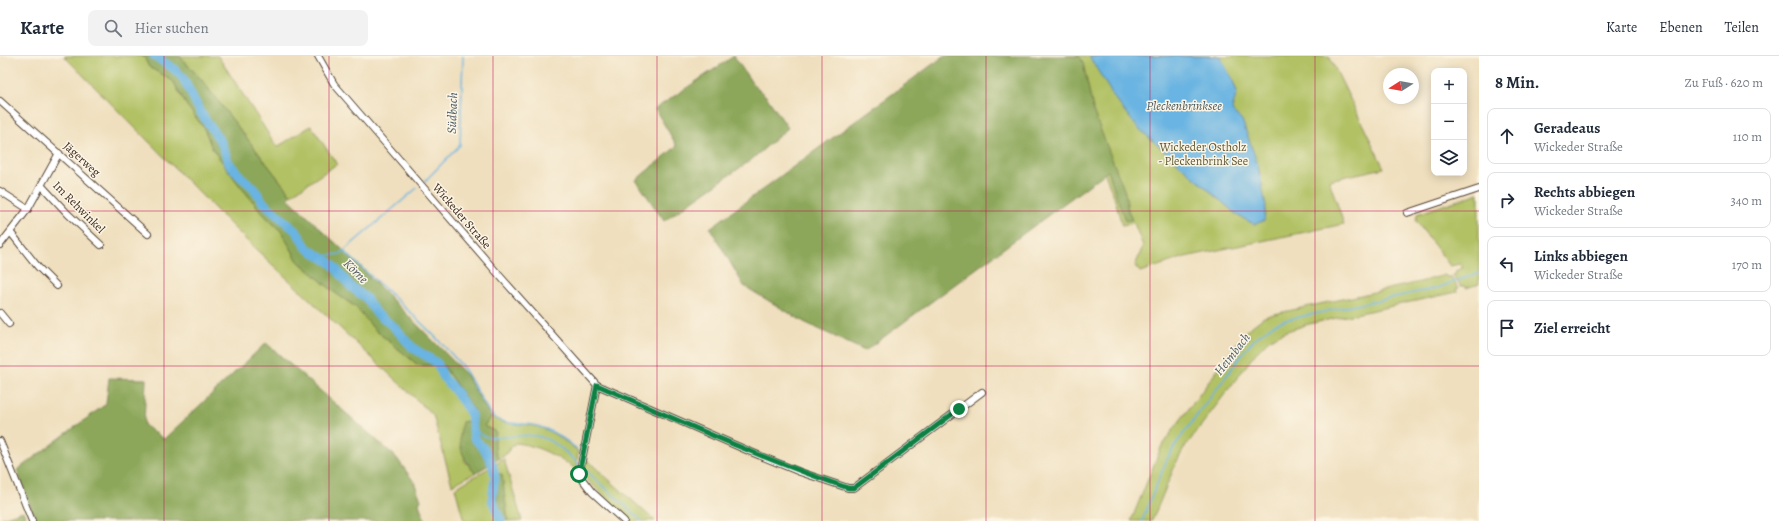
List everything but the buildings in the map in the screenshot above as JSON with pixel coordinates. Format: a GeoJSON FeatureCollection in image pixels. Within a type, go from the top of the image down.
{"type":"FeatureCollection","features":[{"type":"Feature","properties":{"kind":"street","name":"Wickeder Straße"},"geometry":{"type":"LineString","coordinates":[[318,56],[334,84],[494,269],[597,385],[751,452],[800,472],[848,488],[854,488],[860,484],[982,392]]}},
{"type":"Feature","properties":{"kind":"street","name":"Jägerweg"},"geometry":{"type":"LineString","coordinates":[[0,100],[148,234]]}},
{"type":"Feature","properties":{"kind":"street"},"geometry":{"type":"LineString","coordinates":[[0,245],[11,233],[28,209],[59,153]]}},
{"type":"Feature","properties":{"kind":"street","name":"Im Rehwinkel"},"geometry":{"type":"LineString","coordinates":[[42,186],[68,214],[101,244]]}},
{"type":"Feature","properties":{"kind":"street"},"geometry":{"type":"LineString","coordinates":[[1407,213],[1479,189]]}},
{"type":"Feature","properties":{"kind":"street"},"geometry":{"type":"LineString","coordinates":[[0,192],[28,209]]}},
{"type":"Feature","properties":{"kind":"street"},"geometry":{"type":"LineString","coordinates":[[11,233],[38,267],[58,286]]}},
{"type":"Feature","properties":{"kind":"street"},"geometry":{"type":"LineString","coordinates":[[0,313],[9,324]]}},
{"type":"Feature","properties":{"kind":"street"},"geometry":{"type":"LineString","coordinates":[[597,385],[579,472],[582,481],[624,521]]}},
{"type":"Feature","properties":{"kind":"street"},"geometry":{"type":"LineString","coordinates":[[0,441],[32,521]]}},
{"type":"Feature","properties":{"kind":"green space"},"geometry":{"type":"Polygon","coordinates":[[[64,56],[142,56],[149,67],[173,81],[187,106],[204,128],[212,148],[264,215],[281,231],[298,261],[334,292],[357,308],[374,329],[418,365],[443,365],[474,411],[474,420],[464,460],[475,473],[452,485],[433,415],[245,239],[64,56]]]}},
{"type":"Feature","properties":{"kind":"green space"},"geometry":{"type":"Polygon","coordinates":[[[142,56],[179,56],[200,78],[291,195],[288,198],[344,251],[465,373],[491,417],[484,426],[496,432],[495,449],[499,459],[475,473],[463,455],[460,443],[462,422],[474,420],[474,411],[443,365],[418,365],[374,329],[357,308],[334,292],[298,261],[281,231],[264,215],[212,148],[204,128],[187,106],[173,81],[149,67],[142,56]]]}},
{"type":"Feature","properties":{"kind":"green space"},"geometry":{"type":"Polygon","coordinates":[[[179,56],[218,56],[277,147],[311,126],[337,164],[291,195],[200,78],[179,56]]]}},
{"type":"Feature","properties":{"kind":"green space"},"geometry":{"type":"Polygon","coordinates":[[[734,56],[754,86],[766,96],[788,128],[751,160],[664,221],[636,180],[677,146],[655,109],[734,56]]]}},
{"type":"Feature","properties":{"kind":"green space"},"geometry":{"type":"Polygon","coordinates":[[[944,56],[1079,56],[1083,63],[1094,113],[1125,192],[1128,210],[1132,220],[1125,221],[1108,171],[865,351],[804,322],[744,286],[710,228],[944,56]]]}},
{"type":"Feature","properties":{"kind":"green space","name":"Wickeder Ostholz - Pleckenbrink See"},"geometry":{"type":"Polygon","coordinates":[[[1067,56],[1329,56],[1384,168],[1329,180],[1344,224],[1185,257],[1140,272],[1135,266],[1143,246],[1134,223],[1122,225],[1114,197],[1090,136],[1067,56]]]}},
{"type":"Feature","properties":{"kind":"green space"},"geometry":{"type":"Polygon","coordinates":[[[1479,193],[1479,284],[1466,288],[1465,286],[1461,286],[1453,275],[1456,274],[1455,271],[1463,268],[1461,264],[1450,266],[1416,221],[1417,214],[1479,193]]]}},
{"type":"Feature","properties":{"kind":"green space"},"geometry":{"type":"Polygon","coordinates":[[[1445,275],[1447,278],[1450,276],[1459,288],[1456,289],[1457,292],[1309,324],[1284,332],[1270,339],[1255,354],[1185,447],[1176,463],[1152,521],[1131,521],[1162,445],[1247,330],[1264,317],[1274,314],[1420,282],[1445,275]]]}},
{"type":"Feature","properties":{"kind":"green space"},"geometry":{"type":"Polygon","coordinates":[[[266,343],[396,457],[414,482],[421,500],[419,504],[425,521],[36,521],[17,470],[106,404],[109,378],[146,379],[144,425],[164,439],[266,343]]]}},
{"type":"Feature","properties":{"kind":"green space"},"geometry":{"type":"Polygon","coordinates":[[[491,417],[504,422],[539,427],[554,434],[578,451],[577,471],[567,462],[566,463],[548,452],[522,444],[515,443],[503,457],[499,459],[495,450],[496,432],[483,427],[491,417]]]}},
{"type":"Feature","properties":{"kind":"green space"},"geometry":{"type":"Polygon","coordinates":[[[504,459],[522,521],[508,521],[496,474],[497,501],[503,521],[464,521],[455,488],[504,459]]]}},
{"type":"Feature","properties":{"kind":"green space"},"geometry":{"type":"Polygon","coordinates":[[[586,459],[655,521],[631,521],[584,477],[586,459]]]}},
{"type":"Feature","properties":{"kind":"green space"},"geometry":{"type":"Polygon","coordinates":[[[496,474],[502,474],[508,521],[503,521],[497,501],[496,474]]]}},
{"type":"Feature","properties":{"kind":"green space"},"geometry":{"type":"Polygon","coordinates":[[[23,511],[27,521],[0,521],[0,519],[23,511]]]}},
{"type":"Feature","properties":{"kind":"water","name":"Pleckenbrinksee"},"geometry":{"type":"Polygon","coordinates":[[[1089,56],[1220,56],[1237,92],[1232,109],[1233,112],[1242,120],[1258,165],[1266,206],[1264,221],[1254,224],[1238,216],[1137,127],[1115,99],[1089,56]]]}},
{"type":"Feature","properties":{"kind":"waterway","name":"Körne"},"geometry":{"type":"LineString","coordinates":[[154,56],[173,68],[183,78],[201,113],[221,142],[229,163],[241,177],[253,187],[263,202],[297,232],[307,248],[332,264],[351,287],[366,298],[376,313],[393,326],[413,348],[437,363],[444,378],[456,392],[471,414],[474,438],[485,450],[493,466],[495,477],[492,500],[501,521]]}},
{"type":"Feature","properties":{"kind":"waterway","name":"Südbach"},"geometry":{"type":"LineString","coordinates":[[425,181],[460,145],[463,56]]}},
{"type":"Feature","properties":{"kind":"waterway","name":"Südbach"},"geometry":{"type":"LineString","coordinates":[[321,256],[340,254],[417,188]]}},
{"type":"Feature","properties":{"kind":"waterway"},"geometry":{"type":"LineString","coordinates":[[344,251],[419,321],[462,366],[490,413],[494,417],[502,421],[543,427],[566,440],[577,449]]}},
{"type":"Feature","properties":{"kind":"waterway","name":"Heimbach"},"geometry":{"type":"LineString","coordinates":[[1142,521],[1167,459],[1178,441],[1249,345],[1266,330],[1285,320],[1437,288],[1479,273]]}},
{"type":"Feature","properties":{"kind":"waterway","name":"Heimbach"},"geometry":{"type":"LineString","coordinates":[[472,425],[484,436],[493,438],[530,435],[548,440],[560,447],[580,465]]}},
{"type":"Feature","properties":{"kind":"waterway","name":"Heimbach"},"geometry":{"type":"LineString","coordinates":[[582,467],[642,521]]}},
{"type":"Feature","properties":{"kind":"route"},"geometry":{"type":"LineString","coordinates":[[579,474],[597,385],[751,452],[800,472],[848,488],[854,488],[912,446],[959,409]]}}]}
